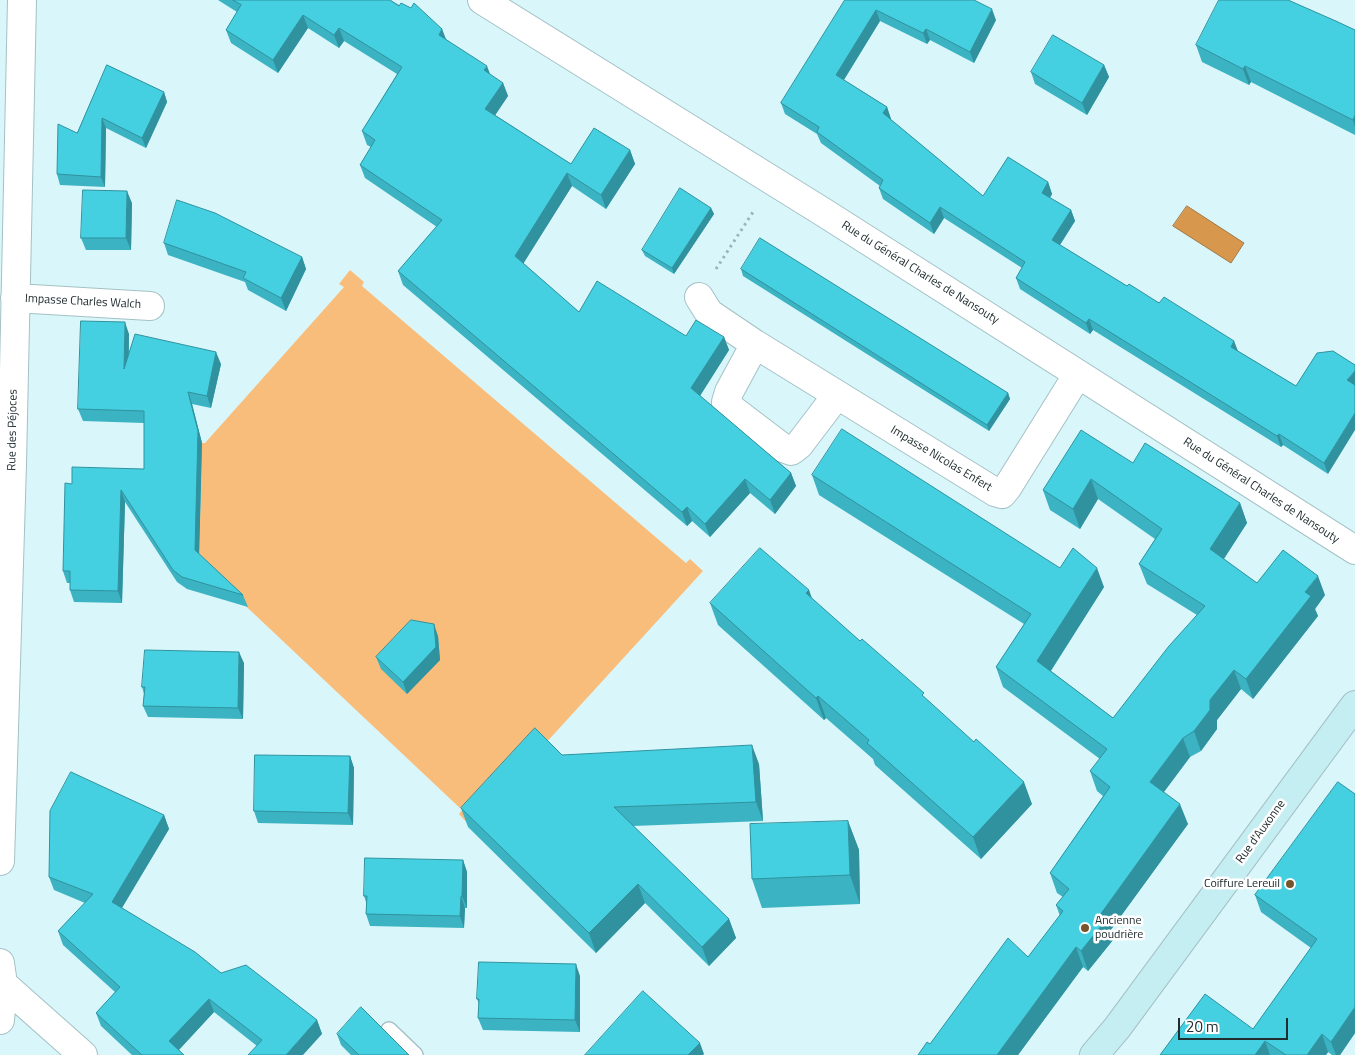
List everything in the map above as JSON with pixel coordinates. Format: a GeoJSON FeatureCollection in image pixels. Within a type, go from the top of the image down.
{"type":"FeatureCollection","features":[{"type":"Feature","properties":{"kind":"main road","name":"Rue d'Auxonne"},"geometry":{"type":"LineString","coordinates":[[1094,1055],[1117,1028],[1355,705]]}},
{"type":"Feature","properties":{"kind":"street","name":"Rue des Péjoces"},"geometry":{"type":"LineString","coordinates":[[0,861],[12,484],[22,0]]}},
{"type":"Feature","properties":{"kind":"street","name":"Rue du Général Charles de Nansouty"},"geometry":{"type":"LineString","coordinates":[[482,0],[771,180],[1355,550]]}},
{"type":"Feature","properties":{"kind":"street","name":"Impasse Nicolas Enfert"},"geometry":{"type":"LineString","coordinates":[[699,297],[709,312],[755,344],[994,492],[1002,494],[1008,488],[1078,374]]}},
{"type":"Feature","properties":{"kind":"street","name":"Impasse Charles Walch"},"geometry":{"type":"LineString","coordinates":[[15,298],[150,306]]}},
{"type":"Feature","properties":{"kind":"street"},"geometry":{"type":"LineString","coordinates":[[755,344],[729,392],[726,402],[733,410],[782,448],[792,451],[799,445],[837,395]]}},
{"type":"Feature","properties":{"kind":"street"},"geometry":{"type":"LineString","coordinates":[[0,1020],[1,973]]}},
{"type":"Feature","properties":{"kind":"street"},"geometry":{"type":"LineString","coordinates":[[1,973],[83,1055]]}},
{"type":"Feature","properties":{"kind":"lane"},"geometry":{"type":"LineString","coordinates":[[389,1030],[415,1055]]}},
{"type":"Feature","properties":{"kind":"path"},"geometry":{"type":"LineString","coordinates":[[699,297],[752,214],[771,180]]}},
{"type":"Feature","properties":{"kind":"shaded area"},"geometry":{"type":"Polygon","coordinates":[[[1187,206],[1244,243],[1231,263],[1173,226],[1187,206]]]}},
{"type":"Feature","properties":{"kind":"shaded area"},"geometry":{"type":"Polygon","coordinates":[[[350,270],[364,282],[362,286],[686,563],[690,559],[703,571],[470,826],[459,814],[462,810],[199,562],[202,443],[205,443],[344,287],[339,284],[350,270]]]}},
{"type":"Feature","properties":{"kind":"building"},"geometry":{"type":"Polygon","coordinates":[[[233,0],[390,0],[399,6],[401,3],[411,8],[414,3],[442,29],[439,35],[487,66],[484,70],[503,83],[485,109],[571,164],[594,128],[630,150],[601,195],[567,173],[515,256],[579,312],[597,281],[686,336],[696,320],[724,337],[691,388],[791,473],[770,500],[745,479],[705,524],[687,507],[682,512],[398,271],[442,220],[360,165],[375,140],[362,131],[402,67],[339,28],[334,35],[303,15],[273,60],[226,30],[241,5],[233,0]]]}},
{"type":"Feature","properties":{"kind":"building"},"geometry":{"type":"Polygon","coordinates":[[[845,0],[974,0],[992,9],[970,52],[926,29],[923,33],[876,10],[836,75],[887,107],[883,113],[983,196],[1008,157],[1048,182],[1042,193],[1071,210],[1052,240],[1127,286],[1129,284],[1159,303],[1164,297],[1234,341],[1231,347],[1296,386],[1317,353],[1333,351],[1355,365],[1355,371],[1347,380],[1355,385],[1355,413],[1324,463],[1279,434],[1277,436],[1089,319],[1086,323],[1016,278],[1025,262],[940,207],[930,223],[879,188],[883,180],[817,132],[819,127],[781,103],[845,0]]]}},
{"type":"Feature","properties":{"kind":"building"},"geometry":{"type":"Polygon","coordinates":[[[1219,0],[1288,0],[1355,30],[1355,115],[1353,120],[1245,66],[1243,69],[1196,45],[1219,0]]]}},
{"type":"Feature","properties":{"kind":"building"},"geometry":{"type":"Polygon","coordinates":[[[1053,35],[1104,65],[1082,103],[1031,72],[1053,35]]]}},
{"type":"Feature","properties":{"kind":"building"},"geometry":{"type":"Polygon","coordinates":[[[107,65],[164,92],[142,138],[102,118],[101,177],[57,174],[58,124],[77,133],[107,65]]]}},
{"type":"Feature","properties":{"kind":"building"},"geometry":{"type":"Polygon","coordinates":[[[680,188],[711,208],[672,268],[642,250],[680,188]]]}},
{"type":"Feature","properties":{"kind":"building"},"geometry":{"type":"Polygon","coordinates":[[[83,190],[127,191],[126,238],[81,238],[83,190]]]}},
{"type":"Feature","properties":{"kind":"building"},"geometry":{"type":"Polygon","coordinates":[[[177,200],[215,213],[302,257],[281,298],[243,278],[246,272],[164,243],[177,200]]]}},
{"type":"Feature","properties":{"kind":"building"},"geometry":{"type":"Polygon","coordinates":[[[760,238],[1008,393],[987,425],[741,269],[760,238]]]}},
{"type":"Feature","properties":{"kind":"building"},"geometry":{"type":"Polygon","coordinates":[[[81,321],[125,322],[124,369],[135,334],[216,352],[207,396],[188,392],[198,431],[195,550],[243,595],[182,577],[173,570],[121,490],[118,591],[70,590],[70,571],[63,571],[65,483],[72,484],[72,467],[144,469],[144,411],[78,409],[81,321]]]}},
{"type":"Feature","properties":{"kind":"building"},"geometry":{"type":"Polygon","coordinates":[[[842,429],[1060,568],[1073,548],[1097,568],[1037,661],[1113,718],[1169,646],[1205,606],[1139,564],[1162,529],[1091,479],[1073,509],[1043,490],[1081,430],[1133,463],[1145,443],[1240,503],[1210,549],[1257,583],[1283,550],[1318,576],[1305,592],[1311,596],[1246,679],[1234,670],[1210,700],[1210,710],[1194,731],[1183,738],[1150,782],[1180,804],[1100,915],[1106,920],[1081,951],[1076,947],[997,1055],[918,1055],[927,1042],[930,1044],[1008,938],[1028,957],[1063,911],[1056,905],[1069,889],[1050,873],[1110,787],[1090,771],[1107,749],[996,667],[1031,614],[812,475],[842,429]]]}},
{"type":"Feature","properties":{"kind":"building"},"geometry":{"type":"Polygon","coordinates":[[[760,548],[809,590],[806,593],[860,641],[862,639],[924,693],[922,695],[974,742],[976,739],[1024,782],[973,837],[867,743],[869,740],[818,696],[816,698],[710,603],[760,548]]]}},
{"type":"Feature","properties":{"kind":"building"},"geometry":{"type":"Polygon","coordinates":[[[411,620],[434,624],[436,647],[403,682],[376,657],[411,620]]]}},
{"type":"Feature","properties":{"kind":"building"},"geometry":{"type":"Polygon","coordinates":[[[145,650],[239,652],[238,708],[143,706],[145,687],[142,687],[145,650]]]}},
{"type":"Feature","properties":{"kind":"building"},"geometry":{"type":"Polygon","coordinates":[[[535,728],[562,755],[752,745],[756,802],[614,807],[729,919],[702,947],[638,884],[589,933],[461,808],[535,728]]]}},
{"type":"Feature","properties":{"kind":"building"},"geometry":{"type":"Polygon","coordinates":[[[255,755],[350,756],[348,813],[254,811],[255,755]]]}},
{"type":"Feature","properties":{"kind":"building"},"geometry":{"type":"Polygon","coordinates":[[[71,772],[164,815],[112,902],[195,952],[221,973],[246,965],[317,1020],[286,1055],[248,1055],[262,1040],[209,999],[169,1041],[184,1055],[142,1055],[96,1013],[120,987],[58,931],[93,894],[49,877],[50,811],[71,772]]]}},
{"type":"Feature","properties":{"kind":"building"},"geometry":{"type":"Polygon","coordinates":[[[1338,782],[1355,794],[1355,1007],[1331,1042],[1322,1034],[1307,1055],[1286,1055],[1265,1041],[1255,1055],[1160,1055],[1205,994],[1253,1029],[1317,939],[1255,895],[1338,782]]]}},
{"type":"Feature","properties":{"kind":"building"},"geometry":{"type":"Polygon","coordinates":[[[848,821],[850,875],[752,879],[750,824],[848,821]]]}},
{"type":"Feature","properties":{"kind":"building"},"geometry":{"type":"Polygon","coordinates":[[[365,858],[463,860],[460,916],[366,914],[367,896],[364,896],[365,858]]]}},
{"type":"Feature","properties":{"kind":"building"},"geometry":{"type":"Polygon","coordinates":[[[479,962],[576,964],[575,1020],[478,1018],[479,962]]]}},
{"type":"Feature","properties":{"kind":"building"},"geometry":{"type":"Polygon","coordinates":[[[643,991],[700,1043],[688,1055],[585,1055],[643,991]]]}},
{"type":"Feature","properties":{"kind":"building"},"geometry":{"type":"Polygon","coordinates":[[[361,1007],[409,1055],[359,1055],[337,1034],[361,1007]]]}},
{"type":"Feature","properties":{"kind":"place","name":"Coiffure Lereuil"},"geometry":{"type":"Point","coordinates":[1290,884]}},
{"type":"Feature","properties":{"kind":"place","name":"Ancienne poudrière"},"geometry":{"type":"Point","coordinates":[1085,928]}}]}
